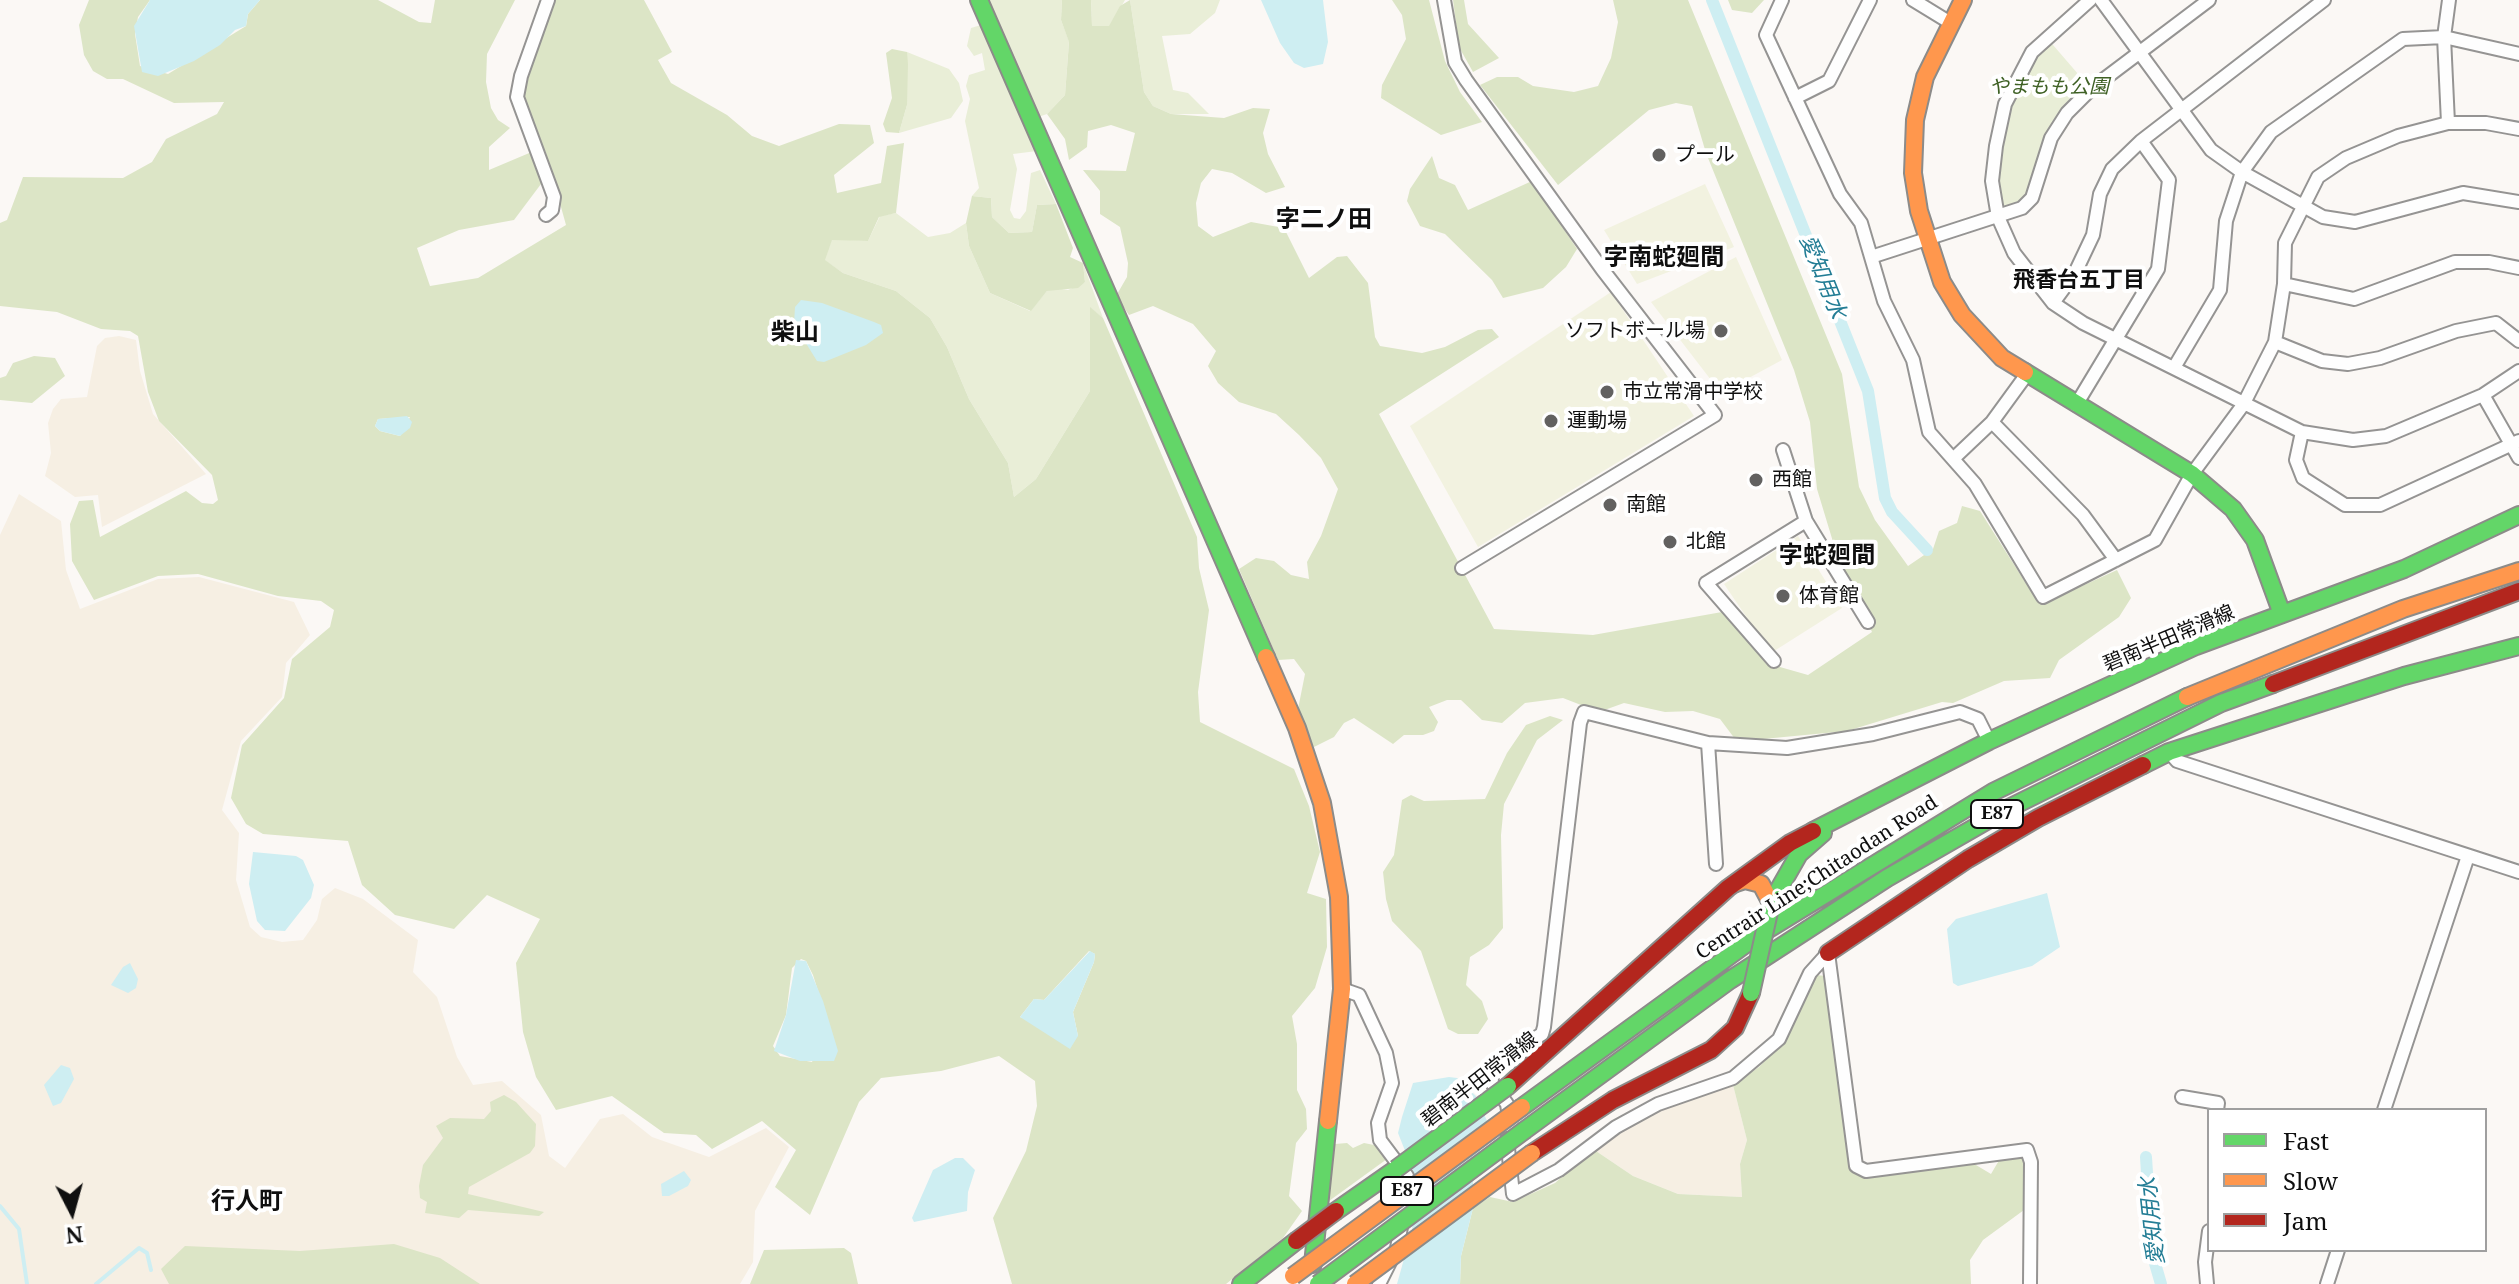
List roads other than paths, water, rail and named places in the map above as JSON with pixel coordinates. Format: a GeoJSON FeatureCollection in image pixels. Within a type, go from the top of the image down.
{"type":"FeatureCollection","features":[{"type":"Feature","properties":{"kind":"main road"},"geometry":{"type":"LineString","coordinates":[[979,0],[1297,728],[1322,803],[1339,897],[1342,989],[1311,1284]]}},
{"type":"Feature","properties":{"kind":"main road"},"geometry":{"type":"LineString","coordinates":[[1963,0],[1949,22],[1925,77],[1915,120],[1913,173],[1926,241],[1942,282],[1962,315],[2002,358],[2192,474],[2233,509],[2255,540],[2282,614]]}},
{"type":"Feature","properties":{"kind":"main road","name":"碧南半田常滑線"},"geometry":{"type":"LineString","coordinates":[[1241,1284],[1508,1086],[1571,1033],[1728,888],[1790,843],[1989,741],[2196,646],[2404,569],[2519,515]]}},
{"type":"Feature","properties":{"kind":"main road"},"geometry":{"type":"LineString","coordinates":[[2473,586],[2519,561]]}},
{"type":"Feature","properties":{"kind":"main road","name":"Centrair Line;Chitaodan Road"},"geometry":{"type":"LineString","coordinates":[[1288,1280],[1754,938],[1993,792],[2124,725],[2214,685],[2403,609],[2519,571]]}},
{"type":"Feature","properties":{"kind":"main road","name":"Centrair Line;Chitaodan Road"},"geometry":{"type":"LineString","coordinates":[[1318,1284],[1730,980],[1887,878],[2007,809],[2221,703],[2519,591]]}},
{"type":"Feature","properties":{"kind":"main road"},"geometry":{"type":"LineString","coordinates":[[1828,953],[1968,859],[2050,812],[2169,752],[2404,676],[2519,646]]}},
{"type":"Feature","properties":{"kind":"main road","name":"碧南半田常滑線"},"geometry":{"type":"LineString","coordinates":[[1355,1284],[1532,1153],[1613,1100],[1680,1069],[1711,1050],[1735,1028],[1751,993],[1771,903],[1784,875],[1799,854],[1842,817]]}},
{"type":"Feature","properties":{"kind":"main road"},"geometry":{"type":"LineString","coordinates":[[1728,888],[1754,881],[1761,884],[1771,903]]}},
{"type":"Feature","properties":{"kind":"street"},"geometry":{"type":"LineString","coordinates":[[546,215],[554,204],[554,197],[517,97],[521,76],[548,0]]}},
{"type":"Feature","properties":{"kind":"street"},"geometry":{"type":"LineString","coordinates":[[1444,0],[1455,62],[1466,80],[1602,269],[1715,415],[1462,568]]}},
{"type":"Feature","properties":{"kind":"street"},"geometry":{"type":"LineString","coordinates":[[1782,0],[1766,35],[1840,194],[1861,223],[1884,301],[1913,360],[1927,430],[1975,484],[2043,597],[2155,540],[2192,474],[2243,405],[2275,342],[2284,284],[2285,243],[2301,205],[2318,177],[2346,158],[2398,136],[2448,123],[2486,123],[2519,129]]}},
{"type":"Feature","properties":{"kind":"street"},"geometry":{"type":"LineString","coordinates":[[1795,98],[1829,81],[1870,0]]}},
{"type":"Feature","properties":{"kind":"street"},"geometry":{"type":"LineString","coordinates":[[1913,0],[1949,22]]}},
{"type":"Feature","properties":{"kind":"street"},"geometry":{"type":"LineString","coordinates":[[2090,0],[2032,52],[2005,104],[1992,181],[1998,217],[2014,253],[2053,303],[2083,323],[2175,366],[2243,405],[2302,432],[2353,440],[2386,436],[2483,395],[2519,371]]}},
{"type":"Feature","properties":{"kind":"street"},"geometry":{"type":"LineString","coordinates":[[2101,0],[2211,150],[2242,172],[2323,217],[2355,222],[2463,193],[2519,202]]}},
{"type":"Feature","properties":{"kind":"street"},"geometry":{"type":"LineString","coordinates":[[1871,257],[2016,212],[2032,198],[2051,138],[2067,113],[2091,89],[2209,0]]}},
{"type":"Feature","properties":{"kind":"street"},"geometry":{"type":"LineString","coordinates":[[2053,303],[2075,273],[2093,235],[2100,194],[2112,169],[2141,141],[2324,0]]}},
{"type":"Feature","properties":{"kind":"street"},"geometry":{"type":"LineString","coordinates":[[2448,123],[2444,37],[2449,0]]}},
{"type":"Feature","properties":{"kind":"street"},"geometry":{"type":"LineString","coordinates":[[2175,366],[2220,290],[2226,221],[2242,172],[2271,132],[2403,39],[2444,37],[2519,54]]}},
{"type":"Feature","properties":{"kind":"street"},"geometry":{"type":"LineString","coordinates":[[2076,405],[2158,269],[2169,180],[2141,141]]}},
{"type":"Feature","properties":{"kind":"street"},"geometry":{"type":"LineString","coordinates":[[2284,284],[2354,299],[2455,262],[2489,262],[2519,268]]}},
{"type":"Feature","properties":{"kind":"street"},"geometry":{"type":"LineString","coordinates":[[2275,342],[2322,361],[2348,364],[2380,358],[2456,331],[2496,323],[2519,341]]}},
{"type":"Feature","properties":{"kind":"street"},"geometry":{"type":"LineString","coordinates":[[1953,459],[1992,422],[2027,374]]}},
{"type":"Feature","properties":{"kind":"street"},"geometry":{"type":"LineString","coordinates":[[2483,395],[2515,443],[2519,458]]}},
{"type":"Feature","properties":{"kind":"street"},"geometry":{"type":"LineString","coordinates":[[1992,422],[2083,515],[2116,560]]}},
{"type":"Feature","properties":{"kind":"street"},"geometry":{"type":"LineString","coordinates":[[2302,432],[2296,460],[2303,478],[2345,505],[2380,505],[2515,443]]}},
{"type":"Feature","properties":{"kind":"street"},"geometry":{"type":"LineString","coordinates":[[1783,450],[1806,521],[1868,622]]}},
{"type":"Feature","properties":{"kind":"street"},"geometry":{"type":"LineString","coordinates":[[1774,661],[1706,583],[1806,521]]}},
{"type":"Feature","properties":{"kind":"street"},"geometry":{"type":"LineString","coordinates":[[1828,953],[1810,973],[1779,1039],[1755,1063],[1733,1078],[1658,1104],[1616,1127],[1559,1170],[1513,1194],[1507,1136],[1509,1113],[1492,1083],[1491,1071],[1494,1063],[1542,1034],[1544,1027],[1584,712],[1708,743],[1787,748],[1873,734],[1960,712],[1978,719],[1989,741]]}},
{"type":"Feature","properties":{"kind":"street"},"geometry":{"type":"LineString","coordinates":[[1708,743],[1716,864]]}},
{"type":"Feature","properties":{"kind":"street"},"geometry":{"type":"LineString","coordinates":[[2169,752],[2177,761],[2519,872]]}},
{"type":"Feature","properties":{"kind":"street"},"geometry":{"type":"LineString","coordinates":[[2385,1108],[2468,856]]}},
{"type":"Feature","properties":{"kind":"street"},"geometry":{"type":"LineString","coordinates":[[1828,953],[1856,1166],[1866,1171],[2027,1150],[2031,1162],[2030,1284]]}},
{"type":"Feature","properties":{"kind":"street"},"geometry":{"type":"LineString","coordinates":[[1342,989],[1359,995],[1386,1053],[1392,1083],[1378,1123],[1380,1140],[1393,1153],[1408,1184],[1397,1248],[1379,1284]]}},
{"type":"Feature","properties":{"kind":"street"},"geometry":{"type":"LineString","coordinates":[[2182,1097],[2218,1103],[2217,1108]]}},
{"type":"Feature","properties":{"kind":"street"},"geometry":{"type":"LineString","coordinates":[[2207,1284],[2208,1252]]}},
{"type":"Feature","properties":{"kind":"street"},"geometry":{"type":"LineString","coordinates":[[2327,1284],[2337,1252]]}},
{"type":"Feature","properties":{"kind":"water"},"geometry":{"type":"Polygon","coordinates":[[[150,0],[260,0],[248,14],[246,26],[235,30],[220,45],[194,61],[158,76],[142,72],[134,26],[150,0]]]}},
{"type":"Feature","properties":{"kind":"water"},"geometry":{"type":"Polygon","coordinates":[[[1261,0],[1323,0],[1328,42],[1323,64],[1304,68],[1294,63],[1280,43],[1261,0]]]}},
{"type":"Feature","properties":{"kind":"water"},"geometry":{"type":"Polygon","coordinates":[[[801,300],[822,303],[874,322],[881,325],[883,333],[866,345],[824,362],[817,361],[794,324],[795,307],[801,300]]]}},
{"type":"Feature","properties":{"kind":"water"},"geometry":{"type":"Polygon","coordinates":[[[407,416],[412,422],[410,428],[400,436],[380,431],[375,426],[378,419],[407,416]]]}},
{"type":"Feature","properties":{"kind":"water"},"geometry":{"type":"Polygon","coordinates":[[[253,852],[296,856],[303,860],[314,885],[311,898],[285,931],[265,930],[257,921],[249,884],[253,852]]]}},
{"type":"Feature","properties":{"kind":"water"},"geometry":{"type":"Polygon","coordinates":[[[2047,893],[2060,947],[2032,966],[1958,986],[1953,983],[1947,929],[1956,919],[2047,893]]]}},
{"type":"Feature","properties":{"kind":"water"},"geometry":{"type":"Polygon","coordinates":[[[1090,951],[1095,954],[1094,962],[1073,1012],[1078,1036],[1070,1049],[1020,1017],[1034,999],[1044,1000],[1090,951]]]}},
{"type":"Feature","properties":{"kind":"water"},"geometry":{"type":"Polygon","coordinates":[[[796,960],[806,961],[823,1001],[838,1051],[834,1061],[800,1061],[774,1051],[786,1015],[796,960]]]}},
{"type":"Feature","properties":{"kind":"water"},"geometry":{"type":"Polygon","coordinates":[[[130,963],[138,979],[136,988],[128,993],[111,985],[123,967],[130,963]]]}},
{"type":"Feature","properties":{"kind":"water"},"geometry":{"type":"Polygon","coordinates":[[[61,1065],[70,1068],[74,1079],[61,1103],[53,1106],[44,1085],[61,1065]]]}},
{"type":"Feature","properties":{"kind":"water"},"geometry":{"type":"Polygon","coordinates":[[[1457,1078],[1476,1096],[1487,1121],[1473,1182],[1473,1208],[1461,1256],[1460,1284],[1397,1284],[1412,1230],[1417,1181],[1398,1133],[1402,1117],[1413,1083],[1457,1078]]]}},
{"type":"Feature","properties":{"kind":"water"},"geometry":{"type":"Polygon","coordinates":[[[955,1158],[963,1158],[975,1170],[968,1192],[967,1211],[914,1222],[912,1218],[933,1170],[955,1158]]]}},
{"type":"Feature","properties":{"kind":"water"},"geometry":{"type":"Polygon","coordinates":[[[684,1171],[691,1180],[688,1186],[669,1196],[662,1196],[661,1184],[684,1171]]]}},
{"type":"Feature","properties":{"kind":"waterway","name":"愛知用水"},"geometry":{"type":"LineString","coordinates":[[1712,0],[1868,391],[1885,498],[1892,512],[1927,550]]}},
{"type":"Feature","properties":{"kind":"waterway","name":"愛知用水"},"geometry":{"type":"LineString","coordinates":[[2146,1157],[2152,1253],[2161,1284]]}},
{"type":"Feature","properties":{"kind":"waterway"},"geometry":{"type":"LineString","coordinates":[[0,1206],[19,1229],[27,1284]]}},
{"type":"Feature","properties":{"kind":"waterway"},"geometry":{"type":"LineString","coordinates":[[96,1284],[139,1248],[147,1253],[151,1270]]}},
{"type":"Feature","properties":{"kind":"place","name":"プール"},"geometry":{"type":"Point","coordinates":[1659,155]}},
{"type":"Feature","properties":{"kind":"place","name":"ソフトボール場"},"geometry":{"type":"Point","coordinates":[1721,331]}},
{"type":"Feature","properties":{"kind":"place","name":"市立常滑中学校"},"geometry":{"type":"Point","coordinates":[1607,392]}},
{"type":"Feature","properties":{"kind":"place","name":"運動場"},"geometry":{"type":"Point","coordinates":[1551,421]}},
{"type":"Feature","properties":{"kind":"place","name":"西館"},"geometry":{"type":"Point","coordinates":[1756,480]}},
{"type":"Feature","properties":{"kind":"place","name":"南館"},"geometry":{"type":"Point","coordinates":[1610,505]}},
{"type":"Feature","properties":{"kind":"place","name":"北館"},"geometry":{"type":"Point","coordinates":[1670,542]}},
{"type":"Feature","properties":{"kind":"place","name":"体育館"},"geometry":{"type":"Point","coordinates":[1783,596]}},
{"type":"Feature","properties":{"kind":"district","name":"字二ノ田"},"geometry":{"type":"Point","coordinates":[1324,220]}},
{"type":"Feature","properties":{"kind":"district","name":"字南蛇廻間"},"geometry":{"type":"Point","coordinates":[1664,258]}},
{"type":"Feature","properties":{"kind":"district","name":"飛香台五丁目"},"geometry":{"type":"Point","coordinates":[2079,281]}},
{"type":"Feature","properties":{"kind":"district","name":"柴山"},"geometry":{"type":"Point","coordinates":[795,333]}},
{"type":"Feature","properties":{"kind":"district","name":"字蛇廻間"},"geometry":{"type":"Point","coordinates":[1827,556]}},
{"type":"Feature","properties":{"kind":"district","name":"行人町"},"geometry":{"type":"Point","coordinates":[247,1202]}},
{"type":"Feature","properties":{"kind":"park label","name":"やまもも公園"},"geometry":{"type":"Point","coordinates":[2049,87]}}]}
